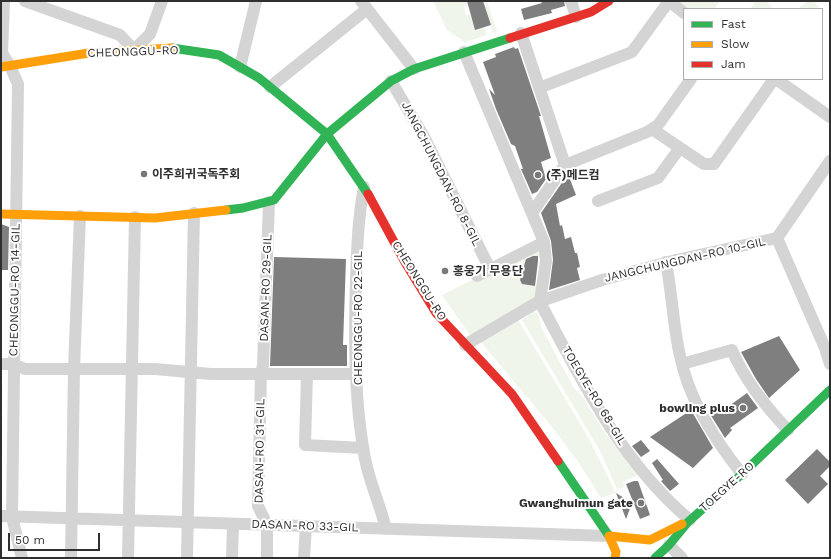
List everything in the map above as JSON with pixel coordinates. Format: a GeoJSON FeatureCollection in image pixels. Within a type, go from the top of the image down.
{"type":"FeatureCollection","features":[{"type":"Feature","properties":{"kind":"street"},"geometry":{"type":"LineString","coordinates":[[4,1],[2,53],[6,66]]}},
{"type":"Feature","properties":{"kind":"street"},"geometry":{"type":"LineString","coordinates":[[25,1],[120,35],[134,50],[150,34],[162,1]]}},
{"type":"Feature","properties":{"kind":"street"},"geometry":{"type":"LineString","coordinates":[[240,67],[256,1]]}},
{"type":"Feature","properties":{"kind":"street"},"geometry":{"type":"LineString","coordinates":[[571,1],[576,17]]}},
{"type":"Feature","properties":{"kind":"street"},"geometry":{"type":"LineString","coordinates":[[1,214],[155,218],[243,208],[269,202],[274,200],[327,134],[391,80],[414,69],[464,52],[591,12],[609,1]]}},
{"type":"Feature","properties":{"kind":"street"},"geometry":{"type":"LineString","coordinates":[[539,88],[632,52],[669,1],[683,12]]}},
{"type":"Feature","properties":{"kind":"street"},"geometry":{"type":"LineString","coordinates":[[270,87],[364,5],[414,69]]}},
{"type":"Feature","properties":{"kind":"street"},"geometry":{"type":"LineString","coordinates":[[521,33],[565,165]]}},
{"type":"Feature","properties":{"kind":"street","name":"CHEONGGU-RO"},"geometry":{"type":"LineString","coordinates":[[6,66],[88,53],[172,48],[219,55],[270,87],[327,134],[364,187],[436,313],[512,394],[609,536],[616,552],[615,558]]}},
{"type":"Feature","properties":{"kind":"street"},"geometry":{"type":"LineString","coordinates":[[464,52],[544,242],[546,261],[540,301]]}},
{"type":"Feature","properties":{"kind":"street","name":"CHEONGGU-RO 14-GIL"},"geometry":{"type":"LineString","coordinates":[[6,66],[18,84],[16,214],[7,364],[6,517],[22,558]]}},
{"type":"Feature","properties":{"kind":"street","name":"JANGCHUNGDAN-RO 8-GIL"},"geometry":{"type":"LineString","coordinates":[[391,80],[423,135],[490,269]]}},
{"type":"Feature","properties":{"kind":"street"},"geometry":{"type":"LineString","coordinates":[[532,213],[565,165],[652,129],[658,125],[690,80]]}},
{"type":"Feature","properties":{"kind":"street"},"geometry":{"type":"LineString","coordinates":[[652,129],[679,149],[704,164],[714,164],[774,80]]}},
{"type":"Feature","properties":{"kind":"street"},"geometry":{"type":"LineString","coordinates":[[776,80],[830,117]]}},
{"type":"Feature","properties":{"kind":"street"},"geometry":{"type":"LineString","coordinates":[[598,201],[658,178],[679,149]]}},
{"type":"Feature","properties":{"kind":"street","name":"JANGCHUNGDAN-RO 10-GIL"},"geometry":{"type":"LineString","coordinates":[[465,345],[540,301],[602,280],[666,262],[777,238],[830,161]]}},
{"type":"Feature","properties":{"kind":"street","name":"CHEONGGU-RO 22-GIL"},"geometry":{"type":"LineString","coordinates":[[364,187],[358,215],[355,319],[357,374],[363,448],[372,486],[381,506],[386,529]]}},
{"type":"Feature","properties":{"kind":"street","name":"DASAN-RO 29-GIL"},"geometry":{"type":"LineString","coordinates":[[261,374],[263,365],[269,202]]}},
{"type":"Feature","properties":{"kind":"street"},"geometry":{"type":"LineString","coordinates":[[187,558],[194,214]]}},
{"type":"Feature","properties":{"kind":"street"},"geometry":{"type":"LineString","coordinates":[[71,558],[74,369],[80,216]]}},
{"type":"Feature","properties":{"kind":"street"},"geometry":{"type":"LineString","coordinates":[[128,558],[135,217]]}},
{"type":"Feature","properties":{"kind":"street"},"geometry":{"type":"LineString","coordinates":[[777,238],[830,364]]}},
{"type":"Feature","properties":{"kind":"street"},"geometry":{"type":"LineString","coordinates":[[477,276],[544,242]]}},
{"type":"Feature","properties":{"kind":"street"},"geometry":{"type":"LineString","coordinates":[[666,262],[682,364],[701,414],[719,445],[742,474]]}},
{"type":"Feature","properties":{"kind":"street","name":"TOEGYE-RO 68-GIL"},"geometry":{"type":"LineString","coordinates":[[540,301],[580,378],[619,441],[667,500],[689,521]]}},
{"type":"Feature","properties":{"kind":"street"},"geometry":{"type":"LineString","coordinates":[[682,364],[732,350],[740,369],[763,404],[788,430]]}},
{"type":"Feature","properties":{"kind":"street"},"geometry":{"type":"LineString","coordinates":[[7,364],[24,368],[131,369],[211,374],[357,374]]}},
{"type":"Feature","properties":{"kind":"street","name":"DASAN-RO 31-GIL"},"geometry":{"type":"LineString","coordinates":[[261,374],[258,506],[267,525]]}},
{"type":"Feature","properties":{"kind":"street"},"geometry":{"type":"LineString","coordinates":[[307,374],[305,445],[363,448]]}},
{"type":"Feature","properties":{"kind":"street","name":"TOEGYE-RO"},"geometry":{"type":"LineString","coordinates":[[655,558],[669,545],[689,521],[742,474],[830,390]]}},
{"type":"Feature","properties":{"kind":"street","name":"DASAN-RO 33-GIL"},"geometry":{"type":"LineString","coordinates":[[6,517],[609,536]]}},
{"type":"Feature","properties":{"kind":"street"},"geometry":{"type":"LineString","coordinates":[[609,536],[650,540],[689,521]]}},
{"type":"Feature","properties":{"kind":"street"},"geometry":{"type":"LineString","coordinates":[[232,558],[233,524]]}},
{"type":"Feature","properties":{"kind":"street"},"geometry":{"type":"LineString","coordinates":[[266,558],[267,525]]}},
{"type":"Feature","properties":{"kind":"street"},"geometry":{"type":"LineString","coordinates":[[304,558],[306,526]]}},
{"type":"Feature","properties":{"kind":"street"},"geometry":{"type":"LineString","coordinates":[[669,545],[682,558]]}},
{"type":"Feature","properties":{"kind":"shaded area"},"geometry":{"type":"Polygon","coordinates":[[[433,1],[467,1],[468,5],[464,7],[466,15],[470,14],[475,29],[484,27],[487,35],[465,42],[447,30],[433,1]]]}},
{"type":"Feature","properties":{"kind":"shaded area"},"geometry":{"type":"Polygon","coordinates":[[[483,1],[487,1],[497,32],[493,33],[483,1]]]}},
{"type":"Feature","properties":{"kind":"shaded area"},"geometry":{"type":"Polygon","coordinates":[[[669,1],[720,1],[715,8],[683,8],[669,1]]]}},
{"type":"Feature","properties":{"kind":"shaded area"},"geometry":{"type":"Polygon","coordinates":[[[756,1],[767,1],[772,8],[751,8],[756,1]]]}},
{"type":"Feature","properties":{"kind":"shaded area"},"geometry":{"type":"Polygon","coordinates":[[[808,1],[814,1],[819,8],[818,7],[798,8],[808,1]]]}},
{"type":"Feature","properties":{"kind":"shaded area"},"geometry":{"type":"Polygon","coordinates":[[[541,245],[542,257],[527,256],[520,280],[522,284],[538,287],[537,300],[472,338],[442,295],[541,245]]]}},
{"type":"Feature","properties":{"kind":"shaded area"},"geometry":{"type":"Polygon","coordinates":[[[533,312],[538,313],[542,329],[574,388],[582,396],[605,433],[638,475],[623,482],[625,487],[617,489],[600,451],[522,320],[533,312]]]}},
{"type":"Feature","properties":{"kind":"shaded area"},"geometry":{"type":"Polygon","coordinates":[[[517,318],[588,437],[616,493],[601,498],[577,460],[552,427],[480,341],[517,318]]]}},
{"type":"Feature","properties":{"kind":"building"},"geometry":{"type":"Polygon","coordinates":[[[467,1],[483,1],[491,25],[475,30],[467,1]]]}},
{"type":"Feature","properties":{"kind":"building"},"geometry":{"type":"Polygon","coordinates":[[[541,1],[564,1],[565,6],[551,10],[552,13],[524,20],[521,9],[542,3],[541,1]]]}},
{"type":"Feature","properties":{"kind":"building"},"geometry":{"type":"Polygon","coordinates":[[[514,47],[515,49],[518,48],[541,116],[539,116],[551,158],[541,162],[546,179],[537,192],[532,194],[521,169],[523,169],[515,146],[511,144],[496,109],[489,89],[495,95],[483,62],[496,57],[495,54],[514,47]]]}},
{"type":"Feature","properties":{"kind":"building"},"geometry":{"type":"Polygon","coordinates":[[[568,174],[576,195],[556,204],[560,226],[562,225],[565,239],[571,237],[575,253],[577,253],[580,267],[577,268],[580,280],[549,290],[553,260],[551,241],[541,213],[568,174]]]}},
{"type":"Feature","properties":{"kind":"building"},"geometry":{"type":"Polygon","coordinates":[[[1,224],[9,227],[8,270],[1,270],[1,224]]]}},
{"type":"Feature","properties":{"kind":"building"},"geometry":{"type":"Polygon","coordinates":[[[533,256],[538,256],[535,286],[522,284],[520,280],[526,259],[533,256]]]}},
{"type":"Feature","properties":{"kind":"building"},"geometry":{"type":"Polygon","coordinates":[[[274,257],[346,259],[343,345],[347,345],[347,366],[270,366],[274,257]]]}},
{"type":"Feature","properties":{"kind":"building"},"geometry":{"type":"Polygon","coordinates":[[[779,336],[800,370],[769,398],[756,379],[741,352],[779,336]]]}},
{"type":"Feature","properties":{"kind":"building"},"geometry":{"type":"Polygon","coordinates":[[[747,393],[758,408],[730,428],[732,430],[725,438],[710,414],[722,411],[747,393]]]}},
{"type":"Feature","properties":{"kind":"building"},"geometry":{"type":"Polygon","coordinates":[[[691,410],[713,448],[693,468],[650,437],[691,410]]]}},
{"type":"Feature","properties":{"kind":"building"},"geometry":{"type":"Polygon","coordinates":[[[641,440],[650,451],[641,457],[632,446],[641,440]]]}},
{"type":"Feature","properties":{"kind":"building"},"geometry":{"type":"Polygon","coordinates":[[[817,449],[830,462],[830,466],[820,476],[828,484],[808,504],[785,480],[817,449]]]}},
{"type":"Feature","properties":{"kind":"building"},"geometry":{"type":"Polygon","coordinates":[[[657,459],[679,484],[670,491],[661,481],[663,480],[652,463],[657,459]]]}},
{"type":"Feature","properties":{"kind":"building","name":"Gwanghuimun gate"},"geometry":{"type":"Polygon","coordinates":[[[638,481],[650,515],[640,519],[626,484],[638,481]]]}},
{"type":"Feature","properties":{"kind":"building"},"geometry":{"type":"Polygon","coordinates":[[[616,493],[632,503],[626,519],[616,493]]]}},
{"type":"Feature","properties":{"kind":"traffic: fast"},"geometry":{"type":"LineString","coordinates":[[226,210],[243,208],[274,200],[327,134],[391,81],[414,69],[510,38]]}},
{"type":"Feature","properties":{"kind":"traffic: fast"},"geometry":{"type":"LineString","coordinates":[[172,48],[219,55],[259,78],[327,134],[368,194]]}},
{"type":"Feature","properties":{"kind":"traffic: fast"},"geometry":{"type":"LineString","coordinates":[[655,558],[669,545],[688,522],[742,474],[830,390]]}},
{"type":"Feature","properties":{"kind":"traffic: fast"},"geometry":{"type":"LineString","coordinates":[[558,461],[609,536]]}},
{"type":"Feature","properties":{"kind":"traffic: slow"},"geometry":{"type":"LineString","coordinates":[[1,67],[89,53],[172,48]]}},
{"type":"Feature","properties":{"kind":"traffic: slow"},"geometry":{"type":"LineString","coordinates":[[1,214],[155,218],[226,210]]}},
{"type":"Feature","properties":{"kind":"traffic: slow"},"geometry":{"type":"LineString","coordinates":[[615,558],[616,552],[609,536],[650,540],[682,524]]}},
{"type":"Feature","properties":{"kind":"traffic: jam"},"geometry":{"type":"LineString","coordinates":[[510,38],[591,12],[609,1]]}},
{"type":"Feature","properties":{"kind":"traffic: jam"},"geometry":{"type":"LineString","coordinates":[[368,194],[406,264],[436,313],[512,394],[558,461]]}},
{"type":"Feature","properties":{"kind":"place","name":"이주희귀국독주회"},"geometry":{"type":"Point","coordinates":[144,174]}},
{"type":"Feature","properties":{"kind":"place","name":"(주)메드컴"},"geometry":{"type":"Point","coordinates":[538,175]}},
{"type":"Feature","properties":{"kind":"place","name":"홍웅기 무용단"},"geometry":{"type":"Point","coordinates":[445,271]}},
{"type":"Feature","properties":{"kind":"place","name":"bowling plus"},"geometry":{"type":"Point","coordinates":[743,408]}},
{"type":"Feature","properties":{"kind":"place","name":"Gwanghuimun gate"},"geometry":{"type":"Point","coordinates":[641,503]}}]}
